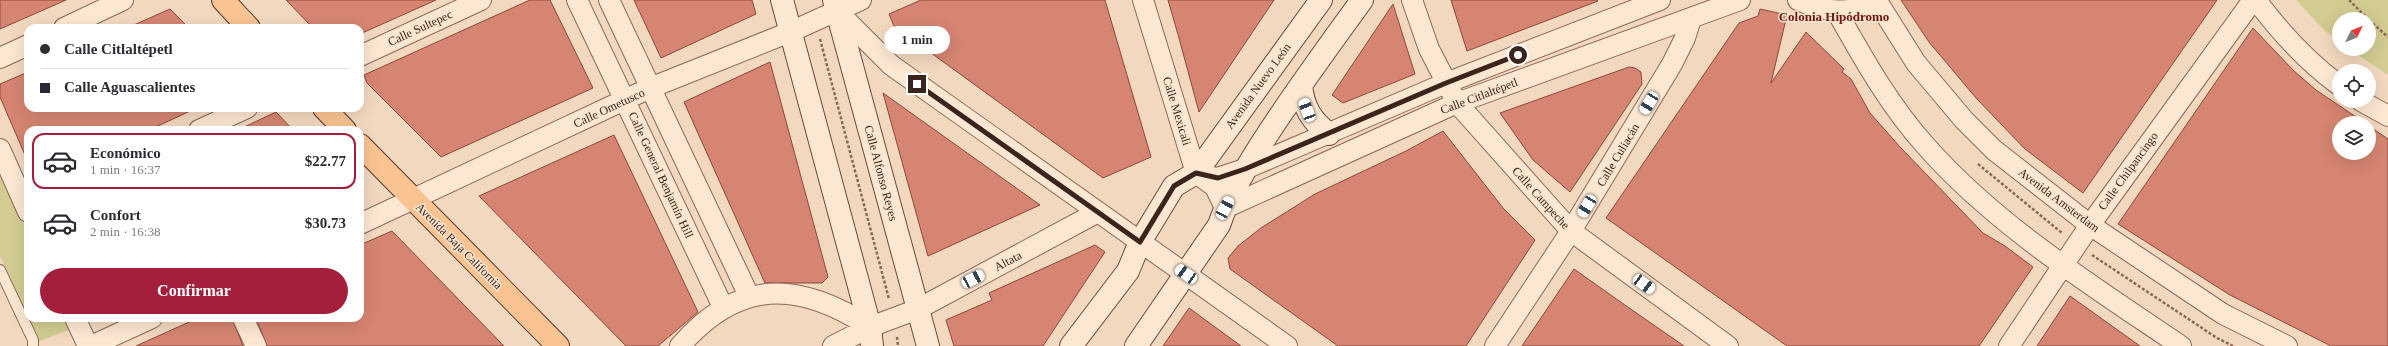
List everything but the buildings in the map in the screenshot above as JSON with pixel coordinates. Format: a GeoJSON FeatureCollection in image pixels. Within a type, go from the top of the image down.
{"type":"FeatureCollection","features":[{"type":"Feature","properties":{"kind":"main road"},"geometry":{"type":"LineString","coordinates":[[223,0],[245,24]]}},
{"type":"Feature","properties":{"kind":"main road"},"geometry":{"type":"LineString","coordinates":[[782,0],[871,337]]}},
{"type":"Feature","properties":{"kind":"main road","name":"Avenida Nuevo León"},"geometry":{"type":"LineString","coordinates":[[1071,346],[1128,271],[1140,242],[1174,186],[1196,173],[1321,0]]}},
{"type":"Feature","properties":{"kind":"main road"},"geometry":{"type":"LineString","coordinates":[[1136,346],[1219,225],[1225,208],[1245,169],[1301,85],[1362,0]]}},
{"type":"Feature","properties":{"kind":"main road","name":"Calle Alfonso Reyes"},"geometry":{"type":"LineString","coordinates":[[835,5],[928,346]]}},
{"type":"Feature","properties":{"kind":"main road"},"geometry":{"type":"LineString","coordinates":[[1301,85],[1307,110],[1313,120],[1329,134]]}},
{"type":"Feature","properties":{"kind":"main road"},"geometry":{"type":"LineString","coordinates":[[328,112],[341,126]]}},
{"type":"Feature","properties":{"kind":"main road","name":"Avenida Baja California"},"geometry":{"type":"LineString","coordinates":[[364,149],[558,346]]}},
{"type":"Feature","properties":{"kind":"street"},"geometry":{"type":"LineString","coordinates":[[72,24],[123,0]]}},
{"type":"Feature","properties":{"kind":"street","name":"Calle Sultepec"},"geometry":{"type":"LineString","coordinates":[[364,54],[481,0]]}},
{"type":"Feature","properties":{"kind":"street","name":"Calle General Benjamín Hill"},"geometry":{"type":"LineString","coordinates":[[577,0],[723,308]]}},
{"type":"Feature","properties":{"kind":"street"},"geometry":{"type":"LineString","coordinates":[[609,0],[749,296]]}},
{"type":"Feature","properties":{"kind":"street","name":"Calle Ometusco"},"geometry":{"type":"LineString","coordinates":[[364,222],[650,88],[815,21],[835,5],[861,0]]}},
{"type":"Feature","properties":{"kind":"street","name":"Calle Mexicali"},"geometry":{"type":"LineString","coordinates":[[1143,0],[1196,173]]}},
{"type":"Feature","properties":{"kind":"street","name":"Calle Campeche"},"geometry":{"type":"LineString","coordinates":[[1412,0],[1429,49],[1457,103],[1571,231],[1728,346]]}},
{"type":"Feature","properties":{"kind":"street","name":"Calle Citlaltépetl"},"geometry":{"type":"LineString","coordinates":[[1245,169],[1446,83],[1660,0]]}},
{"type":"Feature","properties":{"kind":"street","name":"Calle Citlaltépetl"},"geometry":{"type":"LineString","coordinates":[[1225,208],[1457,103],[1740,0]]}},
{"type":"Feature","properties":{"kind":"street"},"geometry":{"type":"LineString","coordinates":[[1798,0],[1816,8],[1837,12],[1862,8],[1877,0]]}},
{"type":"Feature","properties":{"kind":"street","name":"Avenida Amsterdam"},"geometry":{"type":"LineString","coordinates":[[1877,0],[1916,63],[1964,120],[1994,150],[2090,224],[2222,314],[2287,346]]}},
{"type":"Feature","properties":{"kind":"street"},"geometry":{"type":"LineString","coordinates":[[2254,0],[2312,64],[2332,80]]}},
{"type":"Feature","properties":{"kind":"street","name":"Calle Chilpancingo"},"geometry":{"type":"LineString","coordinates":[[2009,346],[2090,224],[2254,0]]}},
{"type":"Feature","properties":{"kind":"street"},"geometry":{"type":"LineString","coordinates":[[835,5],[891,65],[1287,346]]}},
{"type":"Feature","properties":{"kind":"street"},"geometry":{"type":"LineString","coordinates":[[1837,12],[1881,88],[1925,145],[1972,192],[2062,266],[2181,346]]}},
{"type":"Feature","properties":{"kind":"street","name":"Calle Culiacán"},"geometry":{"type":"LineString","coordinates":[[1495,346],[1571,231],[1672,64],[1685,38],[1691,19]]}},
{"type":"Feature","properties":{"kind":"street"},"geometry":{"type":"LineString","coordinates":[[0,58],[24,47]]}},
{"type":"Feature","properties":{"kind":"street"},"geometry":{"type":"LineString","coordinates":[[2374,108],[2388,116]]}},
{"type":"Feature","properties":{"kind":"street"},"geometry":{"type":"LineString","coordinates":[[208,126],[238,112]]}},
{"type":"Feature","properties":{"kind":"street"},"geometry":{"type":"LineString","coordinates":[[0,149],[24,201]]}},
{"type":"Feature","properties":{"kind":"street"},"geometry":{"type":"LineString","coordinates":[[1196,173],[1218,178],[1245,169]]}},
{"type":"Feature","properties":{"kind":"street"},"geometry":{"type":"LineString","coordinates":[[1196,173],[1215,187],[1225,208]]}},
{"type":"Feature","properties":{"kind":"street","name":"Altata"},"geometry":{"type":"LineString","coordinates":[[833,346],[871,337],[894,318],[918,309],[1098,212]]}},
{"type":"Feature","properties":{"kind":"street"},"geometry":{"type":"LineString","coordinates":[[680,346],[704,322],[723,308],[749,296],[786,295],[824,302],[848,313],[871,337]]}},
{"type":"Feature","properties":{"kind":"street"},"geometry":{"type":"LineString","coordinates":[[77,322],[88,346]]}},
{"type":"Feature","properties":{"kind":"street"},"geometry":{"type":"LineString","coordinates":[[91,346],[143,322]]}},
{"type":"Feature","properties":{"kind":"street"},"geometry":{"type":"LineString","coordinates":[[245,322],[256,346]]}},
{"type":"Feature","properties":{"kind":"lane"},"geometry":{"type":"LineString","coordinates":[[0,270],[24,321]]}},
{"type":"Feature","properties":{"kind":"lane"},"geometry":{"type":"LineString","coordinates":[[25,322],[35,344]]}},
{"type":"Feature","properties":{"kind":"path"},"geometry":{"type":"LineString","coordinates":[[2349,0],[2362,12]]}},
{"type":"Feature","properties":{"kind":"path"},"geometry":{"type":"LineString","coordinates":[[815,21],[894,318]]}},
{"type":"Feature","properties":{"kind":"path"},"geometry":{"type":"LineString","coordinates":[[2376,26],[2388,37]]}},
{"type":"Feature","properties":{"kind":"shaded area"},"geometry":{"type":"Polygon","coordinates":[[[2296,0],[2388,0],[2388,75],[2376,67],[2376,64],[2372,64],[2360,56],[2376,56],[2376,12],[2332,12],[2332,36],[2325,31],[2296,0]]]}},
{"type":"Feature","properties":{"kind":"shaded area"},"geometry":{"type":"Polygon","coordinates":[[[0,170],[24,223],[24,310],[0,256],[0,170]]]}},
{"type":"Feature","properties":{"kind":"shaded area"},"geometry":{"type":"Polygon","coordinates":[[[29,322],[68,322],[71,329],[38,342],[29,322]]]}},
{"type":"Feature","properties":{"kind":"district","name":"Colonia Hipódromo"},"geometry":{"type":"Point","coordinates":[1834,16]}},
{"type":"Feature","properties":{"kind":"route"},"geometry":{"type":"LineString","coordinates":[[917,84],[1140,242],[1174,186],[1196,173],[1218,178],[1245,169],[1446,83],[1518,55]]}}]}
